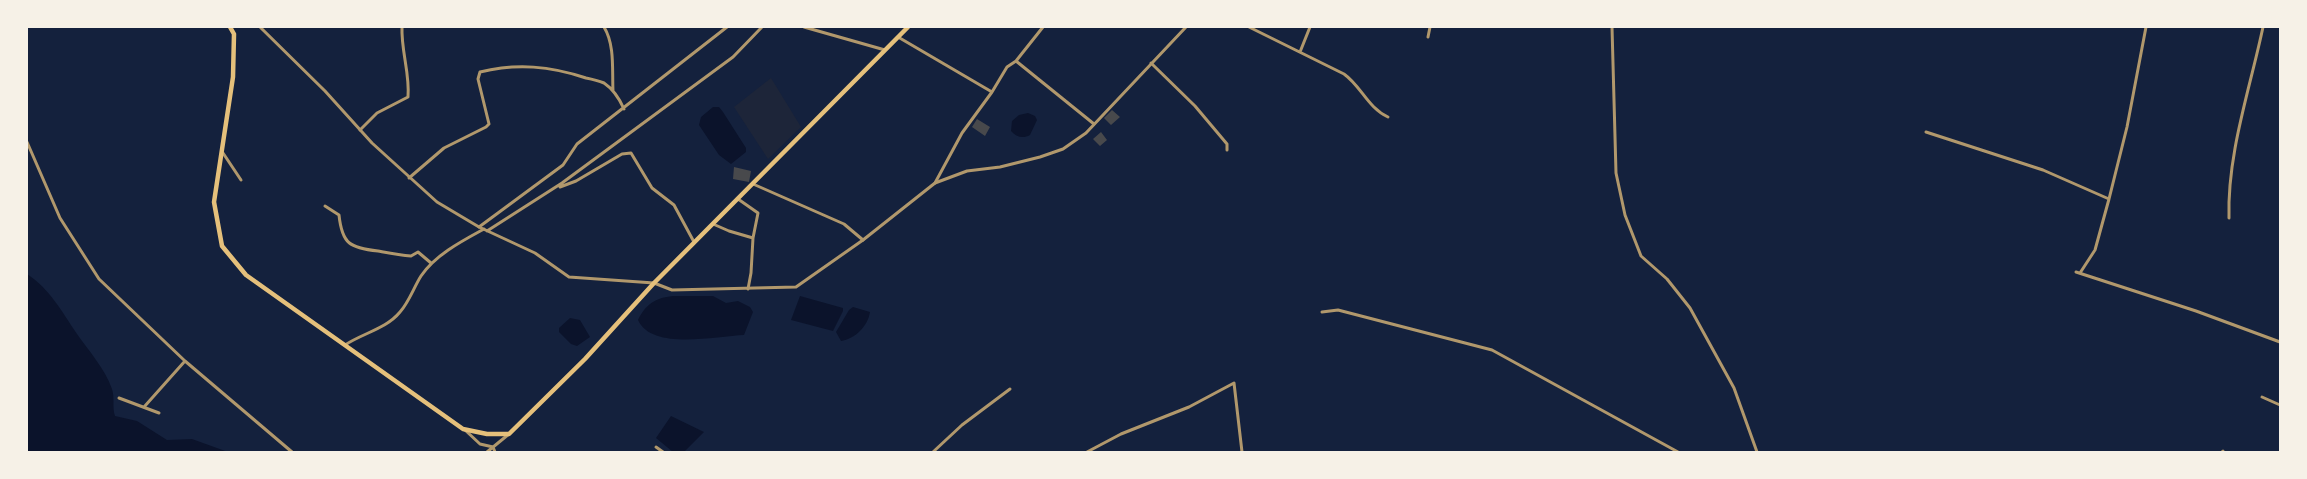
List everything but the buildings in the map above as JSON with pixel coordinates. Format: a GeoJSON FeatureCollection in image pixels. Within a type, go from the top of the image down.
{"type":"FeatureCollection","features":[{"type":"Feature","properties":{"kind":"highway"},"geometry":{"type":"LineString","coordinates":[[230,27],[234,34],[233,77],[214,202],[222,246],[246,274],[345,345],[464,429],[487,434],[509,434],[585,359],[654,283],[908,27]]}},
{"type":"Feature","properties":{"kind":"street"},"geometry":{"type":"LineString","coordinates":[[260,27],[325,91],[360,130],[437,202],[483,229],[535,253],[572,278],[654,283],[672,290],[796,287],[863,240],[935,183],[967,171],[1000,167],[1063,149],[1086,133],[1186,27]]}},
{"type":"Feature","properties":{"kind":"street"},"geometry":{"type":"LineString","coordinates":[[360,130],[377,113],[408,97],[409,85],[402,51],[402,27]]}},
{"type":"Feature","properties":{"kind":"street"},"geometry":{"type":"LineString","coordinates":[[604,27],[608,34],[611,52],[613,93]]}},
{"type":"Feature","properties":{"kind":"street"},"geometry":{"type":"LineString","coordinates":[[483,229],[563,165],[577,144],[727,27]]}},
{"type":"Feature","properties":{"kind":"street"},"geometry":{"type":"LineString","coordinates":[[345,345],[381,328],[401,312],[431,263],[464,240],[554,189],[733,57],[762,27]]}},
{"type":"Feature","properties":{"kind":"street"},"geometry":{"type":"LineString","coordinates":[[804,27],[885,50]]}},
{"type":"Feature","properties":{"kind":"street"},"geometry":{"type":"LineString","coordinates":[[935,183],[962,133],[1007,67],[1016,61],[1043,27]]}},
{"type":"Feature","properties":{"kind":"street"},"geometry":{"type":"LineString","coordinates":[[1249,27],[1352,79],[1374,108],[1388,117]]}},
{"type":"Feature","properties":{"kind":"street"},"geometry":{"type":"LineString","coordinates":[[1300,52],[1310,27]]}},
{"type":"Feature","properties":{"kind":"street"},"geometry":{"type":"LineString","coordinates":[[1428,37],[1430,27]]}},
{"type":"Feature","properties":{"kind":"street"},"geometry":{"type":"LineString","coordinates":[[1612,27],[1616,173],[1625,215],[1641,256],[1666,279],[1690,308],[1734,388],[1757,452]]}},
{"type":"Feature","properties":{"kind":"street"},"geometry":{"type":"LineString","coordinates":[[2146,27],[2127,127],[2095,250],[2078,273],[2196,311],[2280,342]]}},
{"type":"Feature","properties":{"kind":"street"},"geometry":{"type":"LineString","coordinates":[[2229,218],[2229,184],[2245,98],[2263,27]]}},
{"type":"Feature","properties":{"kind":"street"},"geometry":{"type":"LineString","coordinates":[[898,37],[992,92]]}},
{"type":"Feature","properties":{"kind":"street"},"geometry":{"type":"LineString","coordinates":[[1016,61],[1094,124]]}},
{"type":"Feature","properties":{"kind":"street"},"geometry":{"type":"LineString","coordinates":[[1151,63],[1195,106],[1227,144],[1227,150]]}},
{"type":"Feature","properties":{"kind":"street"},"geometry":{"type":"LineString","coordinates":[[409,178],[444,148],[489,124],[478,79],[480,72],[512,67],[542,66],[604,83],[624,109]]}},
{"type":"Feature","properties":{"kind":"street"},"geometry":{"type":"LineString","coordinates":[[1926,132],[2043,170],[2109,199]]}},
{"type":"Feature","properties":{"kind":"street"},"geometry":{"type":"LineString","coordinates":[[27,142],[31,156],[60,218],[99,279],[185,361],[292,452]]}},
{"type":"Feature","properties":{"kind":"street"},"geometry":{"type":"LineString","coordinates":[[222,152],[241,180]]}},
{"type":"Feature","properties":{"kind":"street"},"geometry":{"type":"LineString","coordinates":[[554,189],[576,181],[622,154],[631,153],[652,188],[674,205],[694,243]]}},
{"type":"Feature","properties":{"kind":"street"},"geometry":{"type":"LineString","coordinates":[[27,158],[31,156]]}},
{"type":"Feature","properties":{"kind":"street"},"geometry":{"type":"LineString","coordinates":[[753,184],[843,224],[863,240]]}},
{"type":"Feature","properties":{"kind":"street"},"geometry":{"type":"LineString","coordinates":[[738,199],[758,213],[748,289]]}},
{"type":"Feature","properties":{"kind":"street"},"geometry":{"type":"LineString","coordinates":[[325,206],[339,215],[344,237],[355,249],[411,256],[418,252],[431,263]]}},
{"type":"Feature","properties":{"kind":"street"},"geometry":{"type":"LineString","coordinates":[[713,224],[753,238]]}},
{"type":"Feature","properties":{"kind":"street"},"geometry":{"type":"LineString","coordinates":[[1322,312],[1338,310],[1492,350],[1678,452]]}},
{"type":"Feature","properties":{"kind":"street"},"geometry":{"type":"LineString","coordinates":[[144,407],[185,361]]}},
{"type":"Feature","properties":{"kind":"street"},"geometry":{"type":"LineString","coordinates":[[1087,452],[1121,434],[1190,407],[1234,383],[1242,452]]}},
{"type":"Feature","properties":{"kind":"street"},"geometry":{"type":"LineString","coordinates":[[933,452],[962,425],[1010,389]]}},
{"type":"Feature","properties":{"kind":"street"},"geometry":{"type":"LineString","coordinates":[[2262,397],[2280,405]]}},
{"type":"Feature","properties":{"kind":"street"},"geometry":{"type":"LineString","coordinates":[[119,398],[159,413]]}},
{"type":"Feature","properties":{"kind":"street"},"geometry":{"type":"LineString","coordinates":[[464,429],[480,444],[493,447]]}},
{"type":"Feature","properties":{"kind":"street"},"geometry":{"type":"LineString","coordinates":[[487,452],[509,434]]}},
{"type":"Feature","properties":{"kind":"street"},"geometry":{"type":"LineString","coordinates":[[493,447],[495,452]]}},
{"type":"Feature","properties":{"kind":"street"},"geometry":{"type":"LineString","coordinates":[[656,447],[663,452]]}},
{"type":"Feature","properties":{"kind":"shaded area"},"geometry":{"type":"Polygon","coordinates":[[[771,78],[801,127],[768,159],[734,107],[771,78]]]}},
{"type":"Feature","properties":{"kind":"shaded area"},"geometry":{"type":"Polygon","coordinates":[[[713,107],[719,107],[746,148],[746,152],[731,164],[719,155],[699,125],[701,117],[713,107]]]}},
{"type":"Feature","properties":{"kind":"shaded area"},"geometry":{"type":"Polygon","coordinates":[[[1028,113],[1035,116],[1037,120],[1030,135],[1017,136],[1011,131],[1012,121],[1019,115],[1028,113]]]}},
{"type":"Feature","properties":{"kind":"shaded area"},"geometry":{"type":"Polygon","coordinates":[[[27,274],[49,294],[61,309],[101,367],[112,389],[115,416],[137,421],[167,440],[192,439],[228,452],[27,452],[27,274]]]}},
{"type":"Feature","properties":{"kind":"shaded area"},"geometry":{"type":"Polygon","coordinates":[[[673,296],[713,296],[726,303],[738,301],[750,307],[753,312],[744,335],[686,340],[657,336],[645,330],[638,320],[644,310],[656,300],[673,296]]]}},
{"type":"Feature","properties":{"kind":"shaded area"},"geometry":{"type":"Polygon","coordinates":[[[800,296],[843,308],[833,331],[791,320],[800,296]]]}},
{"type":"Feature","properties":{"kind":"shaded area"},"geometry":{"type":"Polygon","coordinates":[[[853,307],[870,312],[869,317],[864,327],[856,335],[841,341],[836,332],[853,307]]]}},
{"type":"Feature","properties":{"kind":"shaded area"},"geometry":{"type":"Polygon","coordinates":[[[570,318],[580,320],[590,337],[577,346],[571,344],[559,332],[559,328],[570,318]]]}},
{"type":"Feature","properties":{"kind":"shaded area"},"geometry":{"type":"Polygon","coordinates":[[[671,416],[704,432],[684,452],[673,452],[656,438],[671,416]]]}}]}
